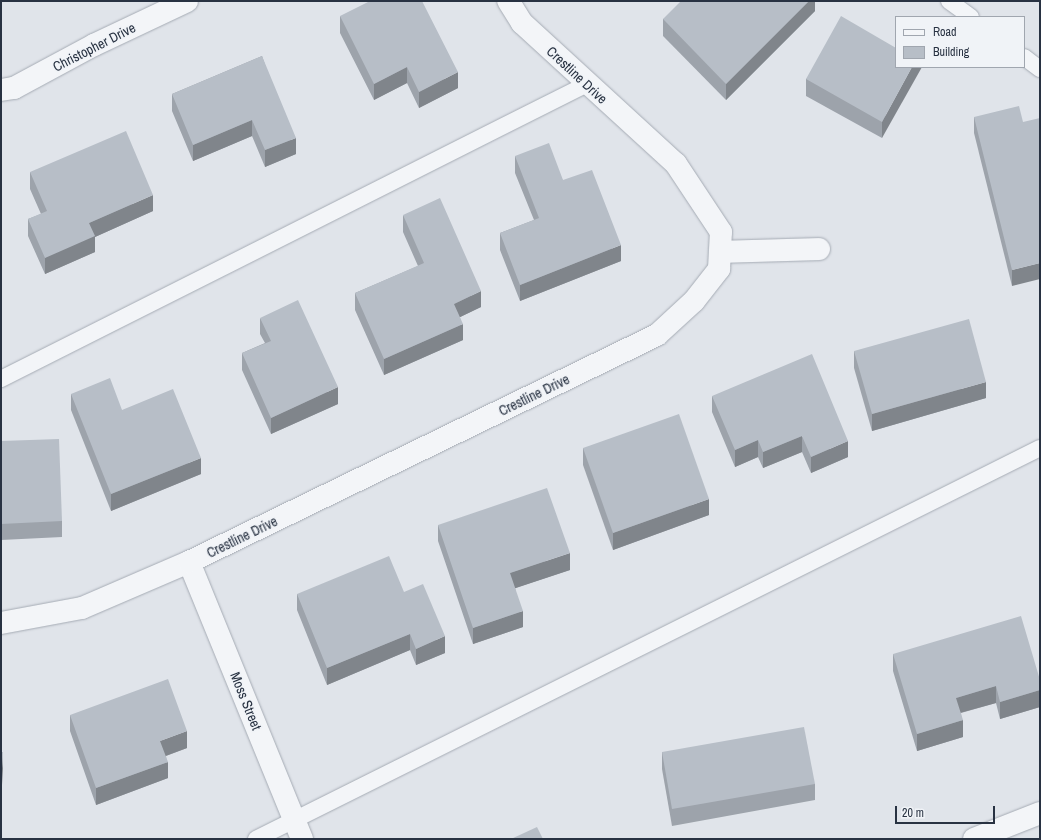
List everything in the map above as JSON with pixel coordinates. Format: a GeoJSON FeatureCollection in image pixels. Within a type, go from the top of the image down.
{"type":"FeatureCollection","features":[{"type":"Feature","properties":{"kind":"street","name":"Christopher Drive"},"geometry":{"type":"LineString","coordinates":[[1,90],[14,88],[94,45],[187,1]]}},
{"type":"Feature","properties":{"kind":"street","name":"Crestline Drive"},"geometry":{"type":"LineString","coordinates":[[1,623],[82,608],[189,562],[656,335],[694,301],[719,269],[721,232],[676,164],[522,23],[508,1]]}},
{"type":"Feature","properties":{"kind":"street"},"geometry":{"type":"LineString","coordinates":[[720,252],[819,249]]}},
{"type":"Feature","properties":{"kind":"street","name":"Moss Street"},"geometry":{"type":"LineString","coordinates":[[189,562],[298,830]]}},
{"type":"Feature","properties":{"kind":"street"},"geometry":{"type":"LineString","coordinates":[[974,839],[1040,813]]}},
{"type":"Feature","properties":{"kind":"lane"},"geometry":{"type":"LineString","coordinates":[[950,1],[970,16]]}},
{"type":"Feature","properties":{"kind":"lane"},"geometry":{"type":"LineString","coordinates":[[1025,58],[1040,69]]}},
{"type":"Feature","properties":{"kind":"lane"},"geometry":{"type":"LineString","coordinates":[[1,379],[587,84]]}},
{"type":"Feature","properties":{"kind":"lane"},"geometry":{"type":"LineString","coordinates":[[256,839],[298,830],[1040,448]]}},
{"type":"Feature","properties":{"kind":"building"},"geometry":{"type":"Polygon","coordinates":[[[370,1],[422,1],[458,72],[419,92],[407,67],[374,84],[340,16],[370,1]]]}},
{"type":"Feature","properties":{"kind":"building"},"geometry":{"type":"Polygon","coordinates":[[[681,1],[809,1],[726,84],[663,19],[681,1]]]}},
{"type":"Feature","properties":{"kind":"building"},"geometry":{"type":"Polygon","coordinates":[[[841,16],[895,47],[895,68],[911,68],[882,122],[806,79],[841,16]]]}},
{"type":"Feature","properties":{"kind":"building"},"geometry":{"type":"Polygon","coordinates":[[[262,56],[296,138],[265,150],[252,120],[193,145],[172,94],[262,56]]]}},
{"type":"Feature","properties":{"kind":"building"},"geometry":{"type":"Polygon","coordinates":[[[1019,106],[1023,122],[1040,118],[1040,263],[1012,270],[974,117],[1019,106]]]}},
{"type":"Feature","properties":{"kind":"building"},"geometry":{"type":"Polygon","coordinates":[[[126,131],[153,195],[89,223],[95,236],[45,258],[28,219],[47,211],[30,172],[126,131]]]}},
{"type":"Feature","properties":{"kind":"building"},"geometry":{"type":"Polygon","coordinates":[[[549,143],[563,180],[592,170],[621,245],[520,285],[500,233],[539,218],[515,156],[549,143]]]}},
{"type":"Feature","properties":{"kind":"building"},"geometry":{"type":"Polygon","coordinates":[[[440,198],[481,291],[454,304],[463,324],[384,359],[355,293],[424,263],[403,215],[440,198]]]}},
{"type":"Feature","properties":{"kind":"building"},"geometry":{"type":"Polygon","coordinates":[[[298,300],[338,387],[271,418],[242,353],[271,341],[260,318],[298,300]]]}},
{"type":"Feature","properties":{"kind":"building"},"geometry":{"type":"Polygon","coordinates":[[[969,319],[986,382],[872,414],[854,351],[969,319]]]}},
{"type":"Feature","properties":{"kind":"building"},"geometry":{"type":"Polygon","coordinates":[[[812,354],[848,441],[811,457],[802,436],[763,452],[758,440],[735,450],[712,396],[812,354]]]}},
{"type":"Feature","properties":{"kind":"building"},"geometry":{"type":"Polygon","coordinates":[[[110,378],[122,410],[173,389],[201,458],[111,494],[71,394],[110,378]]]}},
{"type":"Feature","properties":{"kind":"building"},"geometry":{"type":"Polygon","coordinates":[[[679,414],[709,499],[613,533],[583,448],[679,414]]]}},
{"type":"Feature","properties":{"kind":"building"},"geometry":{"type":"Polygon","coordinates":[[[59,439],[62,521],[1,524],[1,441],[59,439]]]}},
{"type":"Feature","properties":{"kind":"building"},"geometry":{"type":"Polygon","coordinates":[[[547,488],[570,553],[510,573],[523,611],[473,628],[438,525],[547,488]]]}},
{"type":"Feature","properties":{"kind":"building"},"geometry":{"type":"Polygon","coordinates":[[[389,556],[404,592],[423,584],[445,636],[416,649],[410,634],[327,668],[297,594],[389,556]]]}},
{"type":"Feature","properties":{"kind":"building"},"geometry":{"type":"Polygon","coordinates":[[[1021,616],[1040,680],[1040,690],[1000,702],[996,686],[956,698],[963,720],[917,734],[893,654],[1021,616]]]}},
{"type":"Feature","properties":{"kind":"building"},"geometry":{"type":"Polygon","coordinates":[[[168,679],[187,731],[160,741],[168,762],[96,788],[70,715],[168,679]]]}},
{"type":"Feature","properties":{"kind":"building"},"geometry":{"type":"Polygon","coordinates":[[[804,727],[815,784],[672,809],[662,752],[804,727]]]}},
{"type":"Feature","properties":{"kind":"building"},"geometry":{"type":"Polygon","coordinates":[[[1,752],[3,752],[1,785],[1,752]]]}},
{"type":"Feature","properties":{"kind":"building"},"geometry":{"type":"Polygon","coordinates":[[[537,827],[543,839],[511,839],[537,827]]]}}]}
